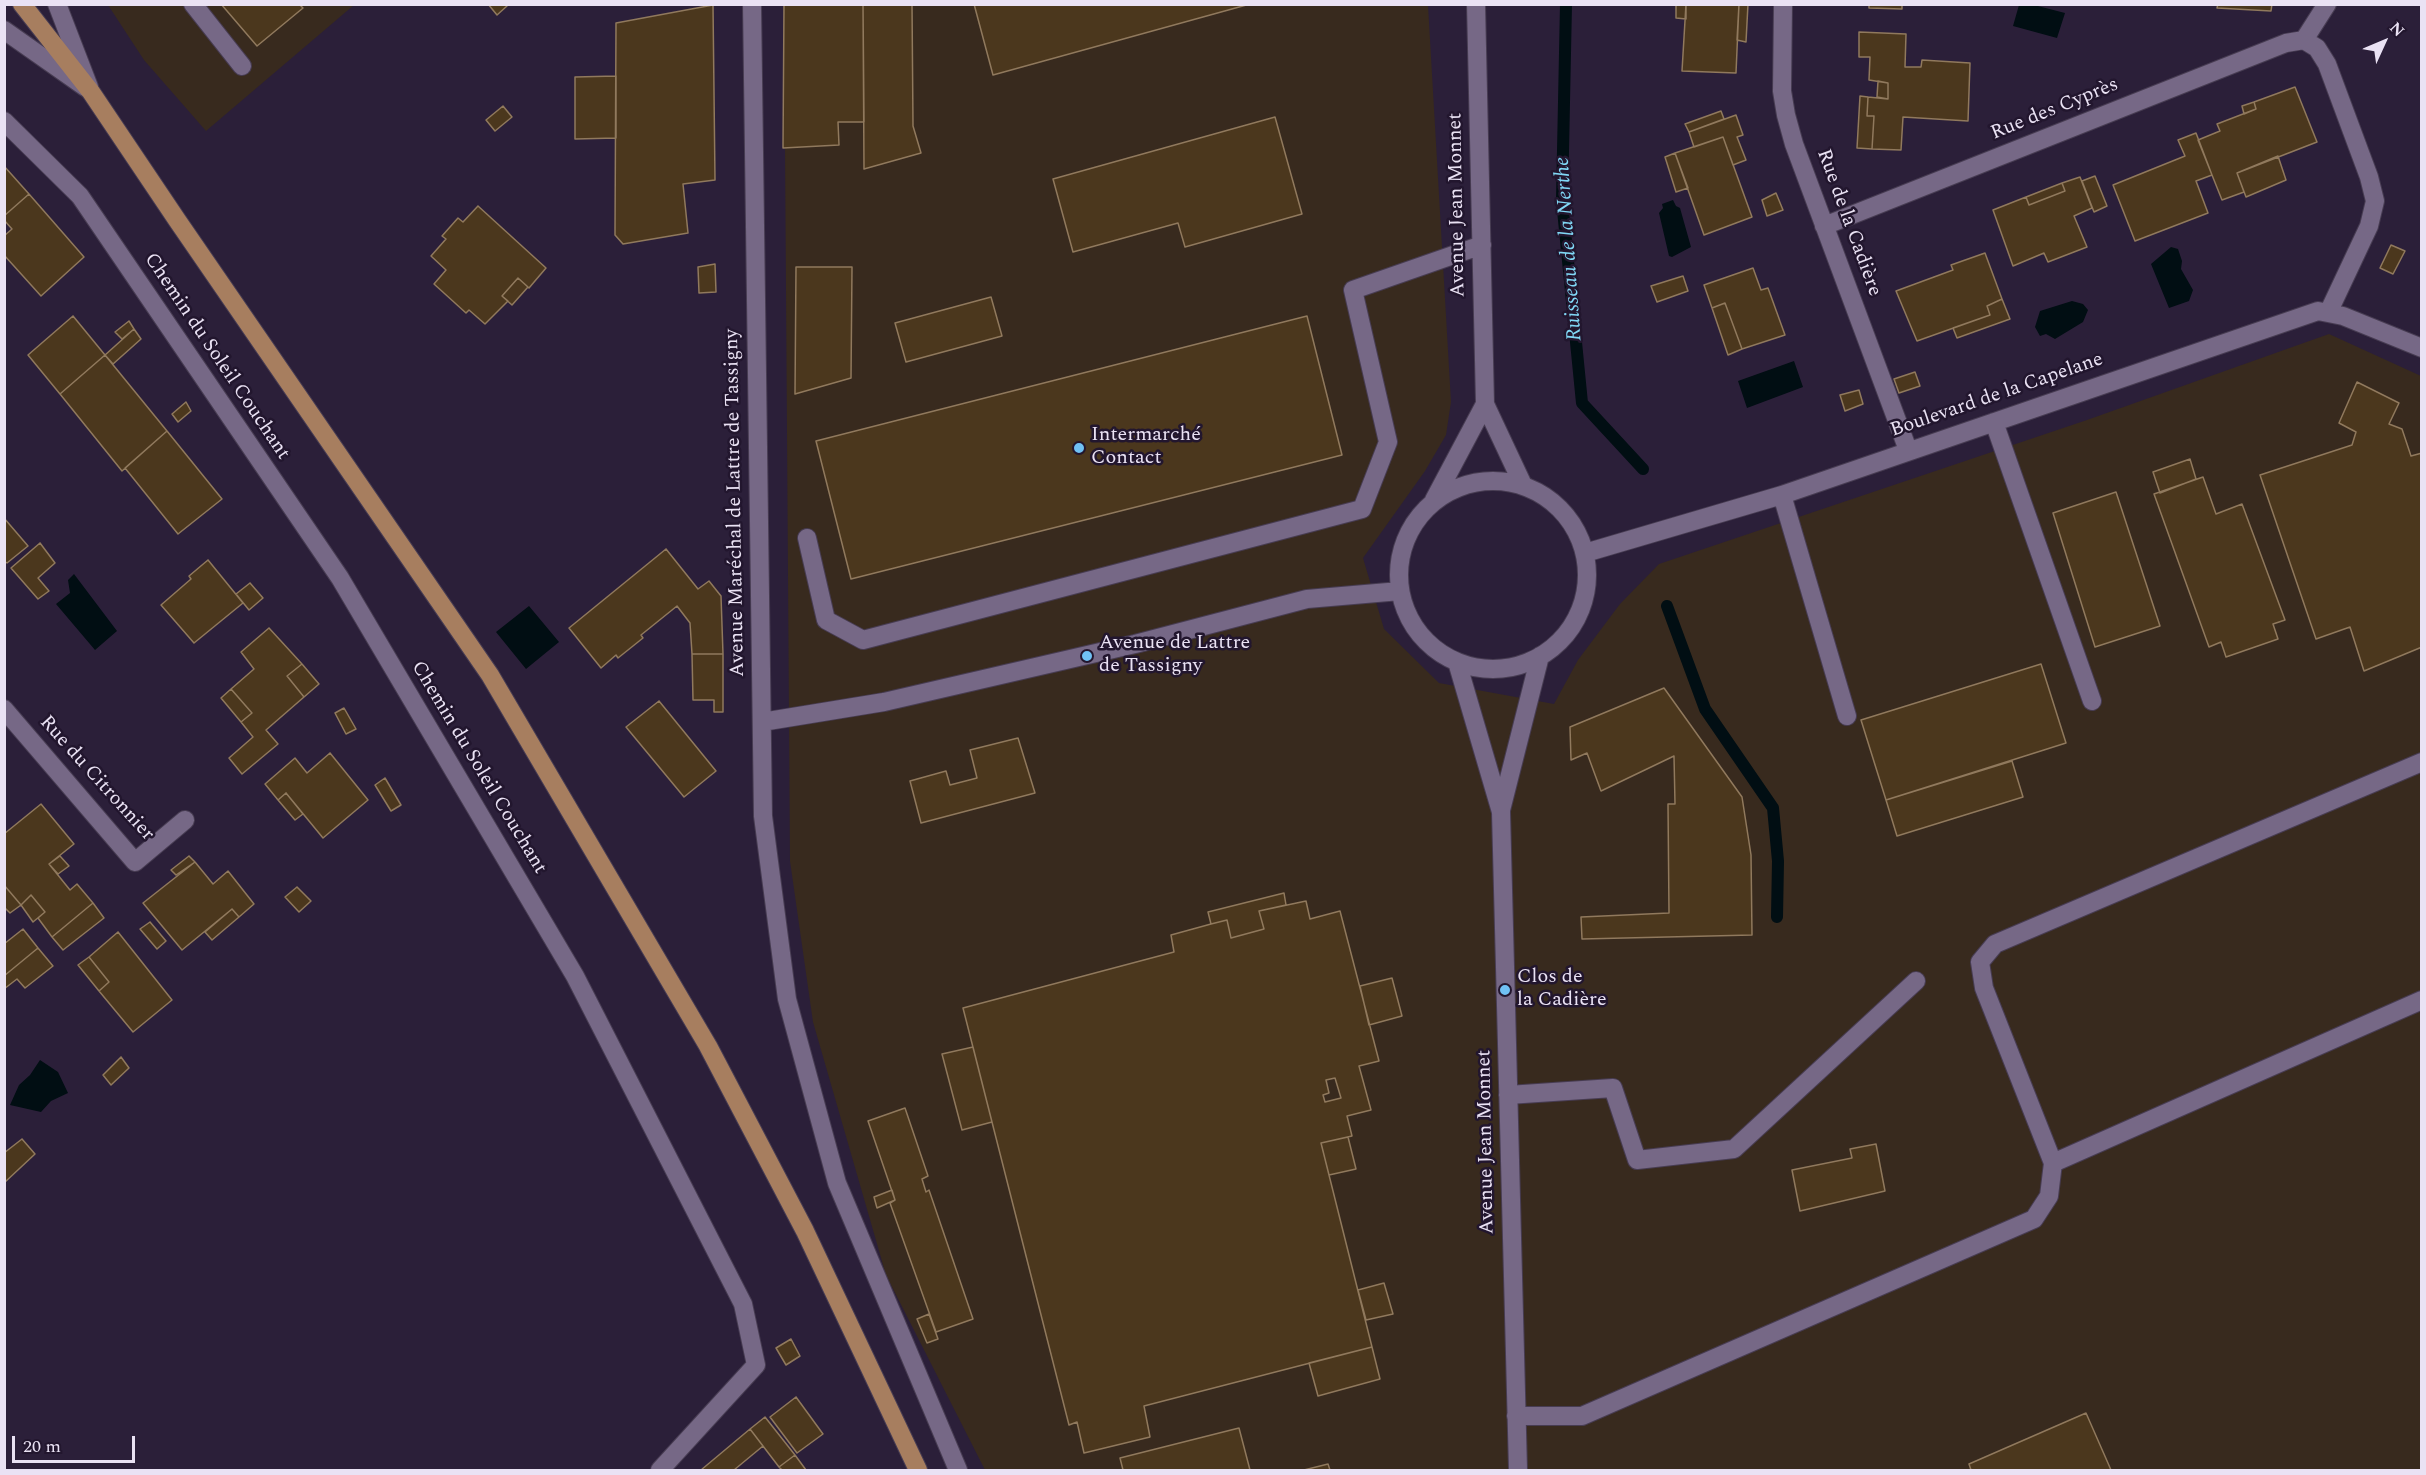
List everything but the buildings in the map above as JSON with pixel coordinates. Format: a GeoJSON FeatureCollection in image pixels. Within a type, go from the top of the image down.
{"type":"FeatureCollection","features":[{"type":"Feature","properties":{"kind":"main road"},"geometry":{"type":"LineString","coordinates":[[22,4],[91,92],[490,675],[708,1046],[805,1231],[918,1470]]}},
{"type":"Feature","properties":{"kind":"street"},"geometry":{"type":"LineString","coordinates":[[57,4],[91,92]]}},
{"type":"Feature","properties":{"kind":"street"},"geometry":{"type":"LineString","coordinates":[[193,4],[242,66]]}},
{"type":"Feature","properties":{"kind":"street","name":"Avenue Maréchal de Lattre de Tassigny"},"geometry":{"type":"LineString","coordinates":[[752,4],[763,816],[787,999],[837,1183],[958,1470]]}},
{"type":"Feature","properties":{"kind":"street","name":"Avenue Jean Monnet"},"geometry":{"type":"LineString","coordinates":[[1476,4],[1485,404],[1523,485]]}},
{"type":"Feature","properties":{"kind":"street","name":"Rue de la Cadière"},"geometry":{"type":"LineString","coordinates":[[1783,4],[1782,91],[1786,115],[1824,226],[1908,450]]}},
{"type":"Feature","properties":{"kind":"street"},"geometry":{"type":"LineString","coordinates":[[2327,4],[2304,40],[2317,48],[2327,64],[2369,177],[2375,201],[2369,226],[2329,311],[2421,348]]}},
{"type":"Feature","properties":{"kind":"street"},"geometry":{"type":"LineString","coordinates":[[4,30],[91,92]]}},
{"type":"Feature","properties":{"kind":"street","name":"Rue des Cyprès"},"geometry":{"type":"LineString","coordinates":[[1824,226],[2286,43],[2304,40]]}},
{"type":"Feature","properties":{"kind":"street","name":"Chemin du Soleil Couchant"},"geometry":{"type":"LineString","coordinates":[[4,121],[80,196],[340,578],[575,976],[743,1305],[756,1365],[660,1470]]}},
{"type":"Feature","properties":{"kind":"street"},"geometry":{"type":"LineString","coordinates":[[807,538],[826,620],[863,640],[1362,509],[1388,442],[1353,290],[1482,245]]}},
{"type":"Feature","properties":{"kind":"street","name":"Boulevard de la Capelane"},"geometry":{"type":"LineString","coordinates":[[1585,553],[1782,495],[2300,316],[2318,311],[2329,311]]}},
{"type":"Feature","properties":{"kind":"street","name":"Avenue Jean Monnet"},"geometry":{"type":"LineString","coordinates":[[1434,500],[1485,404]]}},
{"type":"Feature","properties":{"kind":"street"},"geometry":{"type":"LineString","coordinates":[[1994,422],[2092,701]]}},
{"type":"Feature","properties":{"kind":"street"},"geometry":{"type":"LineString","coordinates":[[1492,480],[1523,485],[1551,501],[1572,524],[1585,553],[1587,583],[1580,612],[1563,638],[1540,656],[1513,667],[1485,668],[1457,662],[1430,645],[1411,621],[1400,591],[1398,566],[1404,541],[1417,519],[1434,500],[1461,486],[1492,480]]}},
{"type":"Feature","properties":{"kind":"street"},"geometry":{"type":"LineString","coordinates":[[1782,495],[1847,716]]}},
{"type":"Feature","properties":{"kind":"street"},"geometry":{"type":"LineString","coordinates":[[762,722],[918,694],[1135,644],[1306,599],[1400,591]]}},
{"type":"Feature","properties":{"kind":"street","name":"Avenue Jean Monnet"},"geometry":{"type":"LineString","coordinates":[[1501,812],[1540,656]]}},
{"type":"Feature","properties":{"kind":"street","name":"Avenue Jean Monnet"},"geometry":{"type":"LineString","coordinates":[[1457,662],[1501,812],[1518,1470]]}},
{"type":"Feature","properties":{"kind":"street","name":"Rue du Citronnier"},"geometry":{"type":"LineString","coordinates":[[4,709],[135,862],[185,820]]}},
{"type":"Feature","properties":{"kind":"street"},"geometry":{"type":"LineString","coordinates":[[1516,1416],[1582,1416],[2034,1220],[2049,1196],[2053,1163],[1984,988],[1980,962],[1995,944],[2421,762]]}},
{"type":"Feature","properties":{"kind":"street"},"geometry":{"type":"LineString","coordinates":[[1508,1095],[1613,1088],[1637,1160],[1734,1149],[1916,981]]}},
{"type":"Feature","properties":{"kind":"street"},"geometry":{"type":"LineString","coordinates":[[2053,1163],[2421,1000]]}},
{"type":"Feature","properties":{"kind":"shaded area"},"geometry":{"type":"Polygon","coordinates":[[[108,5],[354,5],[206,131],[144,60],[108,5]]]}},
{"type":"Feature","properties":{"kind":"shaded area"},"geometry":{"type":"Polygon","coordinates":[[[784,5],[1428,5],[1451,402],[1446,435],[1425,471],[1363,558],[1384,629],[1439,683],[1554,704],[1578,660],[1620,604],[1659,564],[2087,420],[2329,334],[2421,376],[2421,1470],[985,1470],[886,1275],[813,1022],[790,861],[784,5]]]}},
{"type":"Feature","properties":{"kind":"shaded area"},"geometry":{"type":"Polygon","coordinates":[[[2019,5],[2034,5],[2065,13],[2057,38],[2013,26],[2019,5]]]}},
{"type":"Feature","properties":{"kind":"shaded area"},"geometry":{"type":"Polygon","coordinates":[[[1673,200],[1680,208],[1691,247],[1672,257],[1669,256],[1659,213],[1663,208],[1662,204],[1673,200]]]}},
{"type":"Feature","properties":{"kind":"shaded area"},"geometry":{"type":"Polygon","coordinates":[[[2171,247],[2178,249],[2182,261],[2181,269],[2193,290],[2189,301],[2169,308],[2151,264],[2171,247]]]}},
{"type":"Feature","properties":{"kind":"shaded area"},"geometry":{"type":"Polygon","coordinates":[[[2072,301],[2083,304],[2088,310],[2083,322],[2055,339],[2046,334],[2040,336],[2035,327],[2040,311],[2072,301]]]}},
{"type":"Feature","properties":{"kind":"shaded area"},"geometry":{"type":"Polygon","coordinates":[[[1794,361],[1803,387],[1747,408],[1738,381],[1794,361]]]}},
{"type":"Feature","properties":{"kind":"shaded area"},"geometry":{"type":"Polygon","coordinates":[[[74,574],[117,631],[95,650],[56,604],[70,593],[68,580],[74,574]]]}},
{"type":"Feature","properties":{"kind":"shaded area"},"geometry":{"type":"Polygon","coordinates":[[[529,606],[559,642],[526,669],[496,632],[529,606]]]}},
{"type":"Feature","properties":{"kind":"shaded area"},"geometry":{"type":"Polygon","coordinates":[[[40,1060],[58,1072],[68,1093],[51,1101],[41,1112],[10,1105],[19,1085],[30,1075],[40,1060]]]}},
{"type":"Feature","properties":{"kind":"waterway","name":"Ruisseau de la Nerthe"},"geometry":{"type":"LineString","coordinates":[[1566,4],[1562,200],[1582,403],[1643,469]]}},
{"type":"Feature","properties":{"kind":"waterway","name":"Ruisseau de la Nerthe"},"geometry":{"type":"LineString","coordinates":[[1667,606],[1705,709],[1773,808],[1778,861],[1777,917]]}},
{"type":"Feature","properties":{"kind":"place","name":"Intermarché Contact"},"geometry":{"type":"Point","coordinates":[1079,448]}},
{"type":"Feature","properties":{"kind":"place","name":"Avenue de Lattre de Tassigny"},"geometry":{"type":"Point","coordinates":[1087,656]}},
{"type":"Feature","properties":{"kind":"place","name":"Clos de la Cadière"},"geometry":{"type":"Point","coordinates":[1505,990]}}]}
